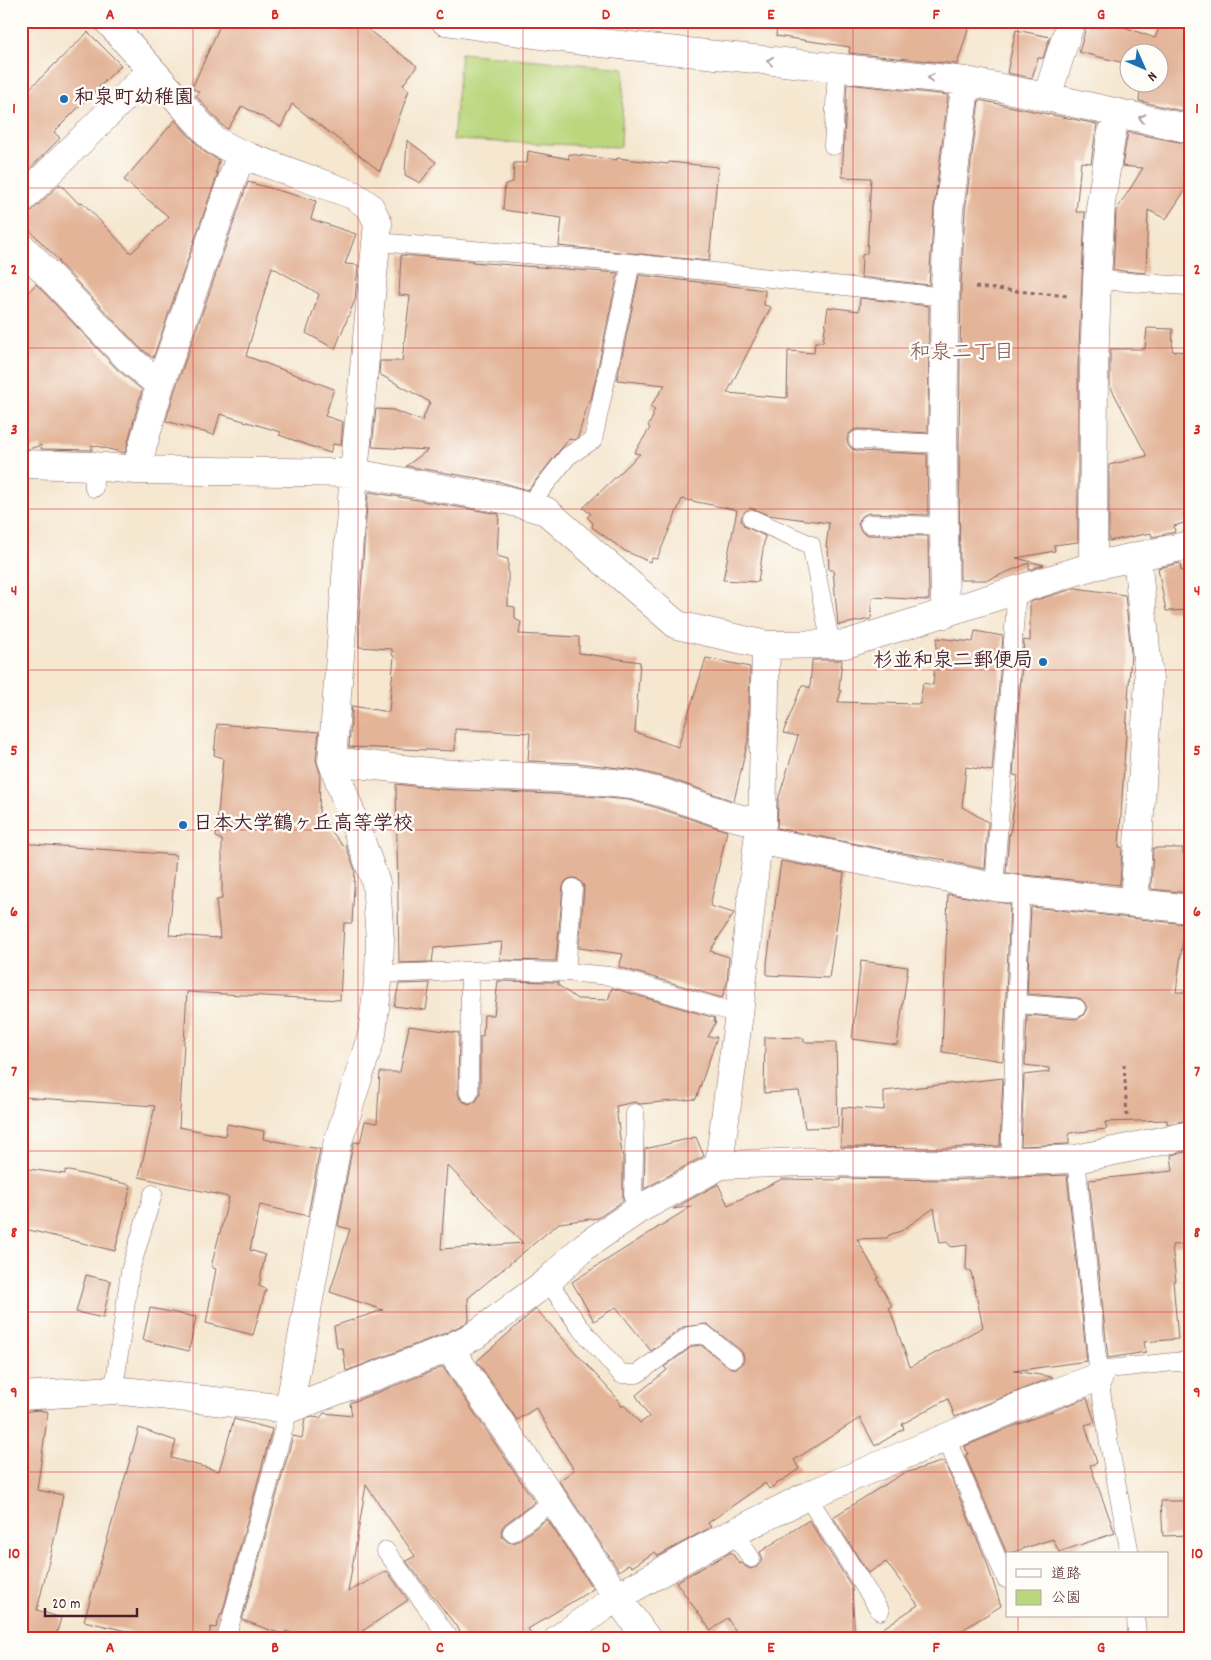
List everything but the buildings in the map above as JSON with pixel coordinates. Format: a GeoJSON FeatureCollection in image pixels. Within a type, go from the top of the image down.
{"type":"FeatureCollection","features":[{"type":"Feature","properties":{"kind":"street"},"geometry":{"type":"LineString","coordinates":[[108,21],[214,140],[241,154],[353,195],[370,207],[378,224],[354,473],[332,761],[376,883],[380,940],[378,974],[372,1034],[337,1145],[289,1409]]}},
{"type":"Feature","properties":{"kind":"street"},"geometry":{"type":"LineString","coordinates":[[444,21],[583,31],[623,45],[966,81],[1190,129]]}},
{"type":"Feature","properties":{"kind":"street"},"geometry":{"type":"LineString","coordinates":[[1047,97],[1071,21]]}},
{"type":"Feature","properties":{"kind":"street"},"geometry":{"type":"LineString","coordinates":[[21,200],[151,71]]}},
{"type":"Feature","properties":{"kind":"street"},"geometry":{"type":"LineString","coordinates":[[945,614],[943,444],[945,291],[949,210],[966,81]]}},
{"type":"Feature","properties":{"kind":"street"},"geometry":{"type":"LineString","coordinates":[[1093,566],[1096,289],[1101,202],[1115,112]]}},
{"type":"Feature","properties":{"kind":"street"},"geometry":{"type":"LineString","coordinates":[[136,470],[160,385],[241,154]]}},
{"type":"Feature","properties":{"kind":"street"},"geometry":{"type":"LineString","coordinates":[[21,246],[128,358],[160,385]]}},
{"type":"Feature","properties":{"kind":"street"},"geometry":{"type":"LineString","coordinates":[[21,464],[94,477],[136,470],[354,473],[529,505],[546,511],[677,625],[766,645],[846,644],[1093,566],[1190,545]]}},
{"type":"Feature","properties":{"kind":"street"},"geometry":{"type":"LineString","coordinates":[[1134,903],[1149,680],[1136,556]]}},
{"type":"Feature","properties":{"kind":"street"},"geometry":{"type":"LineString","coordinates":[[721,1166],[720,1156],[760,832],[766,645]]}},
{"type":"Feature","properties":{"kind":"street"},"geometry":{"type":"LineString","coordinates":[[332,761],[438,773],[575,779],[632,785],[663,793],[727,815],[760,832],[994,887],[1190,909]]}},
{"type":"Feature","properties":{"kind":"street"},"geometry":{"type":"LineString","coordinates":[[21,1396],[114,1390],[289,1409],[448,1348],[474,1336],[548,1281],[585,1246],[639,1209],[721,1166],[806,1162],[948,1164],[1076,1159],[1190,1135]]}},
{"type":"Feature","properties":{"kind":"street"},"geometry":{"type":"LineString","coordinates":[[448,1348],[647,1639]]}},
{"type":"Feature","properties":{"kind":"street"},"geometry":{"type":"LineString","coordinates":[[558,1639],[617,1597],[734,1533],[807,1496],[1099,1374]]}},
{"type":"Feature","properties":{"kind":"lane"},"geometry":{"type":"LineString","coordinates":[[833,146],[837,68]]}},
{"type":"Feature","properties":{"kind":"lane"},"geometry":{"type":"LineString","coordinates":[[377,242],[945,291]]}},
{"type":"Feature","properties":{"kind":"lane"},"geometry":{"type":"LineString","coordinates":[[529,505],[568,456],[593,440],[631,263]]}},
{"type":"Feature","properties":{"kind":"lane"},"geometry":{"type":"LineString","coordinates":[[1096,289],[1188,286]]}},
{"type":"Feature","properties":{"kind":"lane"},"geometry":{"type":"LineString","coordinates":[[858,440],[943,444]]}},
{"type":"Feature","properties":{"kind":"lane"},"geometry":{"type":"LineString","coordinates":[[752,518],[812,545],[831,645]]}},
{"type":"Feature","properties":{"kind":"lane"},"geometry":{"type":"LineString","coordinates":[[869,524],[943,526]]}},
{"type":"Feature","properties":{"kind":"lane"},"geometry":{"type":"LineString","coordinates":[[994,887],[1017,589]]}},
{"type":"Feature","properties":{"kind":"lane"},"geometry":{"type":"LineString","coordinates":[[566,972],[573,888]]}},
{"type":"Feature","properties":{"kind":"lane"},"geometry":{"type":"LineString","coordinates":[[1010,1162],[1021,890]]}},
{"type":"Feature","properties":{"kind":"lane"},"geometry":{"type":"LineString","coordinates":[[378,974],[470,971],[566,972],[610,976],[739,1014]]}},
{"type":"Feature","properties":{"kind":"lane"},"geometry":{"type":"LineString","coordinates":[[469,1093],[470,971]]}},
{"type":"Feature","properties":{"kind":"lane"},"geometry":{"type":"LineString","coordinates":[[1016,1004],[1076,1008]]}},
{"type":"Feature","properties":{"kind":"lane"},"geometry":{"type":"LineString","coordinates":[[635,1113],[634,1198],[639,1209]]}},
{"type":"Feature","properties":{"kind":"lane"},"geometry":{"type":"LineString","coordinates":[[1076,1159],[1099,1374],[1109,1444],[1130,1552]]}},
{"type":"Feature","properties":{"kind":"lane"},"geometry":{"type":"LineString","coordinates":[[114,1390],[130,1271],[153,1194]]}},
{"type":"Feature","properties":{"kind":"lane"},"geometry":{"type":"LineString","coordinates":[[548,1281],[579,1326],[621,1374],[637,1374],[689,1336],[704,1334],[733,1358]]}},
{"type":"Feature","properties":{"kind":"lane"},"geometry":{"type":"LineString","coordinates":[[1099,1374],[1172,1362],[1190,1362]]}},
{"type":"Feature","properties":{"kind":"lane"},"geometry":{"type":"LineString","coordinates":[[226,1639],[289,1409]]}},
{"type":"Feature","properties":{"kind":"lane"},"geometry":{"type":"LineString","coordinates":[[946,1438],[1006,1579]]}},
{"type":"Feature","properties":{"kind":"lane"},"geometry":{"type":"LineString","coordinates":[[807,1496],[880,1611]]}},
{"type":"Feature","properties":{"kind":"lane"},"geometry":{"type":"LineString","coordinates":[[512,1532],[554,1501]]}},
{"type":"Feature","properties":{"kind":"lane"},"geometry":{"type":"LineString","coordinates":[[734,1533],[751,1558]]}},
{"type":"Feature","properties":{"kind":"lane"},"geometry":{"type":"LineString","coordinates":[[386,1551],[450,1639]]}},
{"type":"Feature","properties":{"kind":"lane"},"geometry":{"type":"LineString","coordinates":[[1135,1638],[1136,1618]]}},
{"type":"Feature","properties":{"kind":"path"},"geometry":{"type":"LineString","coordinates":[[945,291],[1096,289]]}},
{"type":"Feature","properties":{"kind":"path"},"geometry":{"type":"LineString","coordinates":[[1124,1064],[1129,1148]]}},
{"type":"Feature","properties":{"kind":"green space"},"geometry":{"type":"Polygon","coordinates":[[[461,53],[624,68],[621,147],[453,140],[461,53]]]}},
{"type":"Feature","properties":{"kind":"place","name":"和泉町幼稚園"},"geometry":{"type":"Point","coordinates":[64,99]}},
{"type":"Feature","properties":{"kind":"place","name":"杉並和泉二郵便局"},"geometry":{"type":"Point","coordinates":[1043,662]}},
{"type":"Feature","properties":{"kind":"place","name":"日本大学鶴ヶ丘高等学校"},"geometry":{"type":"Point","coordinates":[183,825]}},
{"type":"Feature","properties":{"kind":"district","name":"和泉二丁目"},"geometry":{"type":"Point","coordinates":[962,354]}}]}
